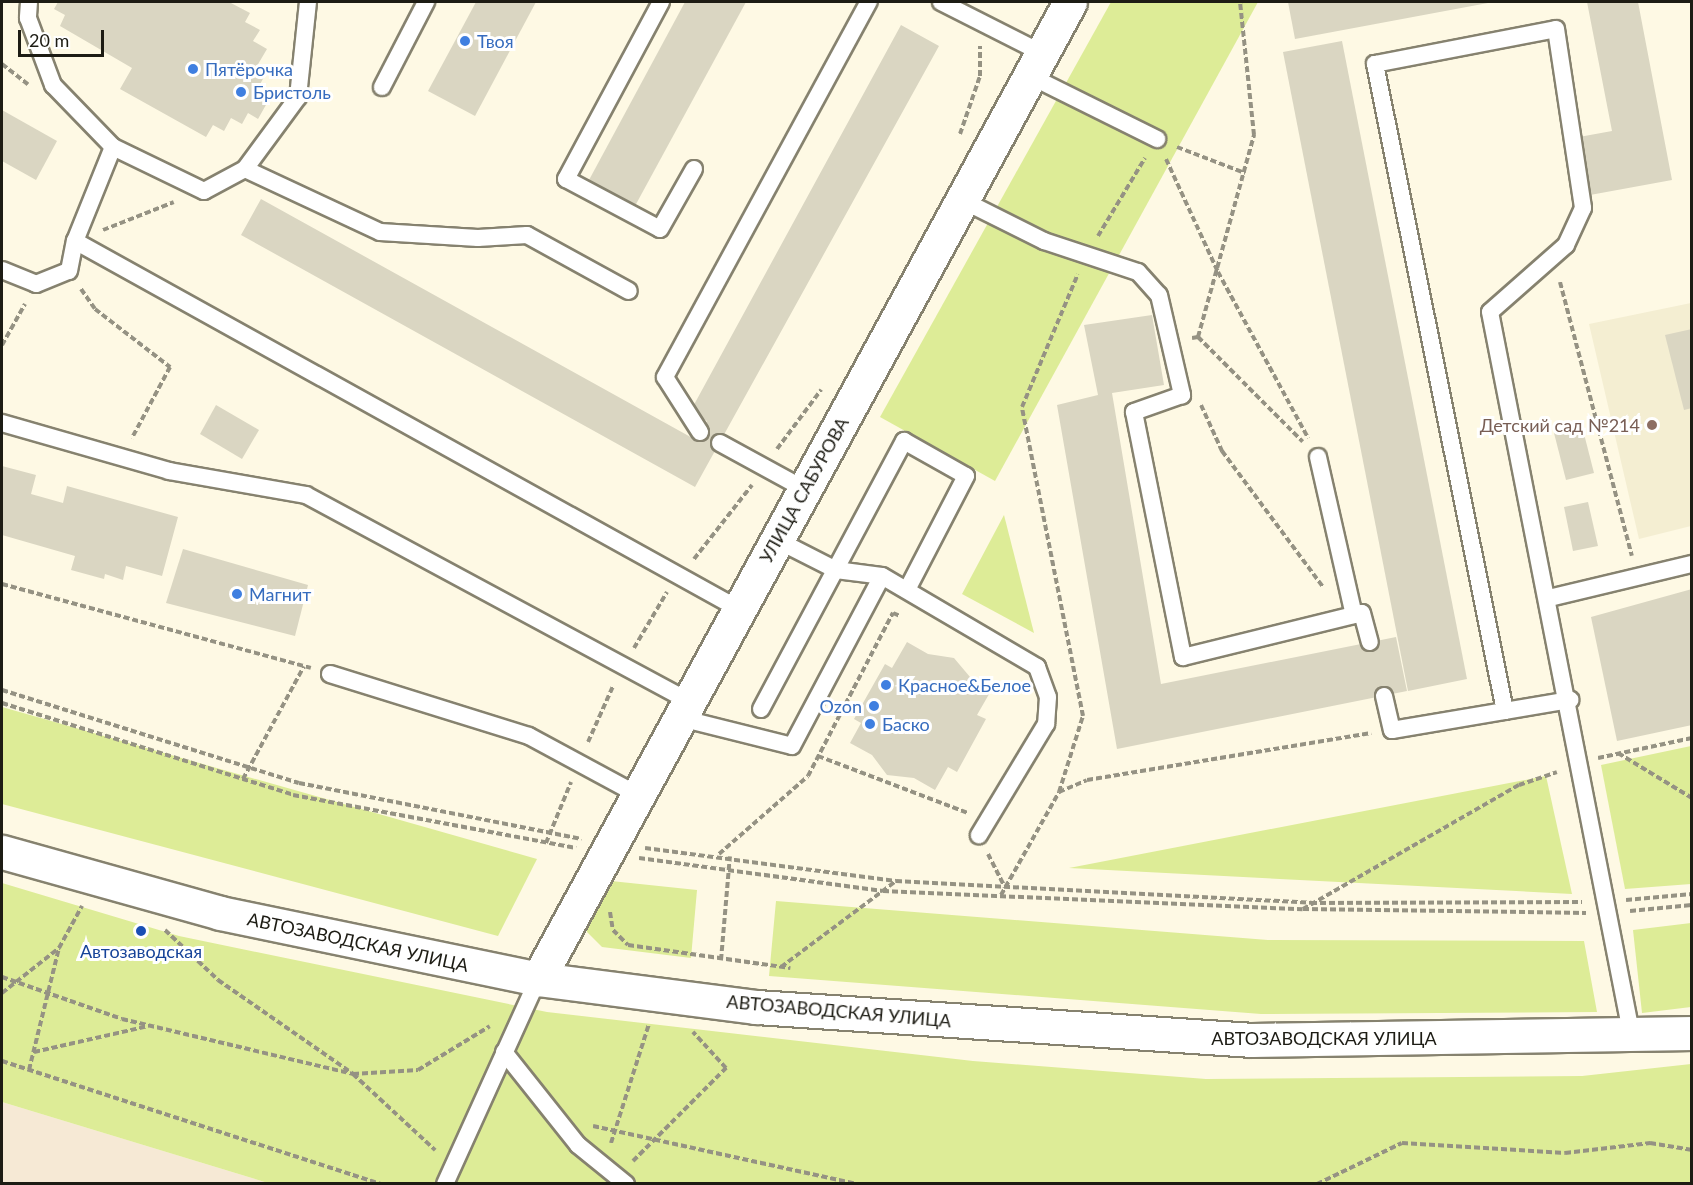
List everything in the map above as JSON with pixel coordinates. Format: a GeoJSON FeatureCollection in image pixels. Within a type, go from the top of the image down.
{"type":"FeatureCollection","features":[{"type":"Feature","properties":{"kind":"main road","name":"УЛИЦА САБУРОВА"},"geometry":{"type":"LineString","coordinates":[[532,991],[606,849],[638,795],[1070,2]]}},
{"type":"Feature","properties":{"kind":"main road","name":"АВТОЗАВОДСКАЯ УЛИЦА"},"geometry":{"type":"LineString","coordinates":[[2,852],[210,910],[532,991],[1252,1040],[1632,1037],[1692,1033]]}},
{"type":"Feature","properties":{"kind":"lane"},"geometry":{"type":"LineString","coordinates":[[29,2],[28,18],[53,85],[113,147],[204,191],[245,169],[298,97],[308,2]]}},
{"type":"Feature","properties":{"kind":"lane"},"geometry":{"type":"LineString","coordinates":[[382,87],[426,2]]}},
{"type":"Feature","properties":{"kind":"lane"},"geometry":{"type":"LineString","coordinates":[[661,2],[566,179],[660,229],[693,169]]}},
{"type":"Feature","properties":{"kind":"lane"},"geometry":{"type":"LineString","coordinates":[[700,432],[665,377],[869,2]]}},
{"type":"Feature","properties":{"kind":"lane"},"geometry":{"type":"LineString","coordinates":[[941,2],[980,21],[1036,64],[1156,139]]}},
{"type":"Feature","properties":{"kind":"lane"},"geometry":{"type":"LineString","coordinates":[[1505,711],[1375,64],[1556,29],[1583,208],[1566,245],[1490,312],[1570,700],[1632,1037]]}},
{"type":"Feature","properties":{"kind":"lane"},"geometry":{"type":"LineString","coordinates":[[2,270],[36,284],[69,271],[75,241],[113,147]]}},
{"type":"Feature","properties":{"kind":"lane"},"geometry":{"type":"LineString","coordinates":[[245,169],[380,232],[478,238],[527,235],[629,291]]}},
{"type":"Feature","properties":{"kind":"lane"},"geometry":{"type":"LineString","coordinates":[[962,200],[1044,242],[1138,272],[1159,295],[1182,395],[1134,412],[1183,657],[1362,613],[1370,642]]}},
{"type":"Feature","properties":{"kind":"lane"},"geometry":{"type":"LineString","coordinates":[[75,241],[739,609]]}},
{"type":"Feature","properties":{"kind":"lane"},"geometry":{"type":"LineString","coordinates":[[2,423],[121,458],[306,495],[622,667],[684,709],[792,746],[882,576]]}},
{"type":"Feature","properties":{"kind":"lane"},"geometry":{"type":"LineString","coordinates":[[761,709],[904,441],[966,476],[907,590]]}},
{"type":"Feature","properties":{"kind":"lane"},"geometry":{"type":"LineString","coordinates":[[720,443],[804,489]]}},
{"type":"Feature","properties":{"kind":"lane"},"geometry":{"type":"LineString","coordinates":[[1318,458],[1349,616]]}},
{"type":"Feature","properties":{"kind":"lane"},"geometry":{"type":"LineString","coordinates":[[777,540],[836,570],[882,576],[1038,668],[1048,697],[1046,724],[979,835]]}},
{"type":"Feature","properties":{"kind":"lane"},"geometry":{"type":"LineString","coordinates":[[1549,598],[1692,564]]}},
{"type":"Feature","properties":{"kind":"lane"},"geometry":{"type":"LineString","coordinates":[[330,674],[529,736],[638,795]]}},
{"type":"Feature","properties":{"kind":"lane"},"geometry":{"type":"LineString","coordinates":[[1383,696],[1392,730],[1570,700]]}},
{"type":"Feature","properties":{"kind":"lane"},"geometry":{"type":"LineString","coordinates":[[445,1184],[532,991]]}},
{"type":"Feature","properties":{"kind":"lane"},"geometry":{"type":"LineString","coordinates":[[504,1052],[578,1145],[616,1175]]}},
{"type":"Feature","properties":{"kind":"path"},"geometry":{"type":"LineString","coordinates":[[1198,337],[1218,272],[1254,135],[1240,2]]}},
{"type":"Feature","properties":{"kind":"path"},"geometry":{"type":"LineString","coordinates":[[958,142],[980,76],[980,21]]}},
{"type":"Feature","properties":{"kind":"path"},"geometry":{"type":"LineString","coordinates":[[1156,139],[1245,173]]}},
{"type":"Feature","properties":{"kind":"path"},"geometry":{"type":"LineString","coordinates":[[1001,895],[1059,792],[1083,716],[1022,407],[1086,255],[1156,139]]}},
{"type":"Feature","properties":{"kind":"path"},"geometry":{"type":"LineString","coordinates":[[1156,139],[1218,272],[1318,458]]}},
{"type":"Feature","properties":{"kind":"path"},"geometry":{"type":"LineString","coordinates":[[75,241],[204,191]]}},
{"type":"Feature","properties":{"kind":"path"},"geometry":{"type":"LineString","coordinates":[[1552,258],[1638,577]]}},
{"type":"Feature","properties":{"kind":"path"},"geometry":{"type":"LineString","coordinates":[[69,271],[95,309],[170,367],[121,458]]}},
{"type":"Feature","properties":{"kind":"path"},"geometry":{"type":"LineString","coordinates":[[2,345],[36,284]]}},
{"type":"Feature","properties":{"kind":"path"},"geometry":{"type":"LineString","coordinates":[[1170,342],[1198,337]]}},
{"type":"Feature","properties":{"kind":"path"},"geometry":{"type":"LineString","coordinates":[[1198,337],[1318,458]]}},
{"type":"Feature","properties":{"kind":"path"},"geometry":{"type":"LineString","coordinates":[[546,843],[622,667],[677,575],[709,546],[826,383]]}},
{"type":"Feature","properties":{"kind":"path"},"geometry":{"type":"LineString","coordinates":[[1180,384],[1196,394],[1221,451],[1349,616]]}},
{"type":"Feature","properties":{"kind":"path"},"geometry":{"type":"LineString","coordinates":[[2,584],[330,674]]}},
{"type":"Feature","properties":{"kind":"path"},"geometry":{"type":"LineString","coordinates":[[719,855],[808,776],[893,613],[904,618]]}},
{"type":"Feature","properties":{"kind":"path"},"geometry":{"type":"LineString","coordinates":[[243,779],[304,666]]}},
{"type":"Feature","properties":{"kind":"path"},"geometry":{"type":"LineString","coordinates":[[2,690],[299,783],[550,833],[606,849],[729,870],[883,891],[1303,909],[1607,908],[1692,905]]}},
{"type":"Feature","properties":{"kind":"path"},"geometry":{"type":"LineString","coordinates":[[2,703],[293,795],[546,843],[730,856],[897,881],[1311,903],[1607,908],[1692,894]]}},
{"type":"Feature","properties":{"kind":"path"},"geometry":{"type":"LineString","coordinates":[[1059,792],[1088,780],[1392,730]]}},
{"type":"Feature","properties":{"kind":"path"},"geometry":{"type":"LineString","coordinates":[[1303,909],[1519,785],[1580,763],[1692,738]]}},
{"type":"Feature","properties":{"kind":"path"},"geometry":{"type":"LineString","coordinates":[[792,746],[968,813],[1005,887]]}},
{"type":"Feature","properties":{"kind":"path"},"geometry":{"type":"LineString","coordinates":[[1617,753],[1692,798]]}},
{"type":"Feature","properties":{"kind":"path"},"geometry":{"type":"LineString","coordinates":[[968,813],[974,803]]}},
{"type":"Feature","properties":{"kind":"path"},"geometry":{"type":"LineString","coordinates":[[721,960],[730,856]]}},
{"type":"Feature","properties":{"kind":"path"},"geometry":{"type":"LineString","coordinates":[[781,967],[897,881]]}},
{"type":"Feature","properties":{"kind":"path"},"geometry":{"type":"LineString","coordinates":[[29,1070],[59,948],[80,905],[91,909]]}},
{"type":"Feature","properties":{"kind":"path"},"geometry":{"type":"LineString","coordinates":[[165,928],[218,980],[353,1074],[453,1166]]}},
{"type":"Feature","properties":{"kind":"path"},"geometry":{"type":"LineString","coordinates":[[2,993],[59,948]]}},
{"type":"Feature","properties":{"kind":"path"},"geometry":{"type":"LineString","coordinates":[[2,977],[149,1025],[353,1074],[417,1070],[532,991]]}},
{"type":"Feature","properties":{"kind":"path"},"geometry":{"type":"LineString","coordinates":[[616,1175],[614,1130],[649,1024],[658,1026]]}},
{"type":"Feature","properties":{"kind":"path"},"geometry":{"type":"LineString","coordinates":[[34,1052],[149,1025]]}},
{"type":"Feature","properties":{"kind":"path"},"geometry":{"type":"LineString","coordinates":[[616,1175],[656,1139],[726,1068],[697,1033],[688,1032]]}},
{"type":"Feature","properties":{"kind":"path"},"geometry":{"type":"LineString","coordinates":[[2,1061],[380,1184]]}},
{"type":"Feature","properties":{"kind":"path"},"geometry":{"type":"LineString","coordinates":[[557,1118],[856,1184]]}},
{"type":"Feature","properties":{"kind":"path"},"geometry":{"type":"LineString","coordinates":[[1317,1184],[1402,1143],[1565,1153],[1650,1143],[1692,1150]]}},
{"type":"Feature","properties":{"kind":"shaded area","name":"Детский сад №214"},"geometry":{"type":"Polygon","coordinates":[[[1691,303],[1691,526],[1639,539],[1589,324],[1691,303]]]}},
{"type":"Feature","properties":{"kind":"shaded area"},"geometry":{"type":"Polygon","coordinates":[[[2,1102],[268,1183],[2,1183],[2,1102]]]}},
{"type":"Feature","properties":{"kind":"green space"},"geometry":{"type":"Polygon","coordinates":[[[1111,2],[1258,2],[995,481],[880,417],[1111,2]]]}},
{"type":"Feature","properties":{"kind":"green space"},"geometry":{"type":"Polygon","coordinates":[[[1004,515],[1034,633],[962,594],[1004,515]]]}},
{"type":"Feature","properties":{"kind":"green space"},"geometry":{"type":"Polygon","coordinates":[[[2,707],[537,859],[498,936],[2,804],[2,707]]]}},
{"type":"Feature","properties":{"kind":"green space"},"geometry":{"type":"Polygon","coordinates":[[[1691,746],[1691,884],[1625,889],[1601,765],[1691,746]]]}},
{"type":"Feature","properties":{"kind":"green space"},"geometry":{"type":"Polygon","coordinates":[[[1546,776],[1572,894],[1069,868],[1546,776]]]}},
{"type":"Feature","properties":{"kind":"green space"},"geometry":{"type":"Polygon","coordinates":[[[611,881],[697,890],[691,958],[602,947],[587,932],[587,911],[611,881]]]}},
{"type":"Feature","properties":{"kind":"green space"},"geometry":{"type":"Polygon","coordinates":[[[2,883],[179,936],[547,1012],[973,1061],[1206,1079],[1582,1076],[1691,1064],[1691,1183],[268,1183],[2,1102],[2,883]]]}},
{"type":"Feature","properties":{"kind":"green space"},"geometry":{"type":"Polygon","coordinates":[[[776,901],[1268,940],[1584,941],[1597,1012],[1261,1014],[769,976],[776,901]]]}},
{"type":"Feature","properties":{"kind":"green space"},"geometry":{"type":"Polygon","coordinates":[[[1691,923],[1691,1007],[1642,1013],[1633,930],[1691,923]]]}},
{"type":"Feature","properties":{"kind":"building","name":"Пятёрочка"},"geometry":{"type":"Polygon","coordinates":[[[58,2],[229,2],[250,13],[245,22],[260,30],[253,41],[267,49],[254,71],[264,77],[258,88],[271,96],[258,119],[248,113],[242,124],[231,118],[224,131],[213,125],[206,137],[120,89],[132,68],[60,26],[65,15],[54,9],[58,2]]]}},
{"type":"Feature","properties":{"kind":"building"},"geometry":{"type":"Polygon","coordinates":[[[476,2],[536,2],[475,116],[428,91],[476,2]]]}},
{"type":"Feature","properties":{"kind":"building"},"geometry":{"type":"Polygon","coordinates":[[[685,2],[746,2],[635,206],[589,180],[685,2]]]}},
{"type":"Feature","properties":{"kind":"building"},"geometry":{"type":"Polygon","coordinates":[[[1288,2],[1488,2],[1488,3],[1295,39],[1288,2]]]}},
{"type":"Feature","properties":{"kind":"building"},"geometry":{"type":"Polygon","coordinates":[[[1587,2],[1638,2],[1672,180],[1590,195],[1579,137],[1612,131],[1587,2]]]}},
{"type":"Feature","properties":{"kind":"building"},"geometry":{"type":"Polygon","coordinates":[[[901,25],[939,46],[695,487],[241,235],[261,199],[696,440],[707,421],[690,412],[901,25]]]}},
{"type":"Feature","properties":{"kind":"building"},"geometry":{"type":"Polygon","coordinates":[[[1342,41],[1467,679],[1408,691],[1283,52],[1342,41]]]}},
{"type":"Feature","properties":{"kind":"building"},"geometry":{"type":"Polygon","coordinates":[[[2,110],[57,141],[36,180],[2,161],[2,110]]]}},
{"type":"Feature","properties":{"kind":"building"},"geometry":{"type":"Polygon","coordinates":[[[1152,315],[1164,385],[1112,393],[1161,684],[1396,637],[1407,691],[1117,749],[1057,405],[1098,395],[1084,325],[1152,315]]]}},
{"type":"Feature","properties":{"kind":"building"},"geometry":{"type":"Polygon","coordinates":[[[1692,329],[1692,408],[1684,410],[1665,335],[1692,329]]]}},
{"type":"Feature","properties":{"kind":"building"},"geometry":{"type":"Polygon","coordinates":[[[216,405],[259,430],[242,459],[200,434],[216,405]]]}},
{"type":"Feature","properties":{"kind":"building"},"geometry":{"type":"Polygon","coordinates":[[[1582,426],[1594,473],[1566,480],[1554,433],[1582,426]]]}},
{"type":"Feature","properties":{"kind":"building"},"geometry":{"type":"Polygon","coordinates":[[[2,466],[36,475],[31,494],[63,503],[67,486],[178,517],[162,576],[126,566],[123,580],[105,574],[104,579],[71,570],[75,556],[2,535],[2,466]]]}},
{"type":"Feature","properties":{"kind":"building"},"geometry":{"type":"Polygon","coordinates":[[[1588,502],[1598,546],[1573,551],[1564,507],[1588,502]]]}},
{"type":"Feature","properties":{"kind":"building","name":"Магнит"},"geometry":{"type":"Polygon","coordinates":[[[183,549],[308,585],[295,636],[166,603],[183,549]]]}},
{"type":"Feature","properties":{"kind":"building"},"geometry":{"type":"Polygon","coordinates":[[[1692,589],[1692,725],[1617,741],[1591,617],[1692,589]]]}},
{"type":"Feature","properties":{"kind":"building"},"geometry":{"type":"Polygon","coordinates":[[[907,642],[928,654],[954,658],[970,677],[992,689],[977,715],[986,719],[957,772],[948,767],[935,790],[914,778],[887,775],[872,755],[850,743],[861,723],[854,719],[885,664],[892,668],[907,642]]]}},
{"type":"Feature","properties":{"kind":"place","name":"Твоя"},"geometry":{"type":"Point","coordinates":[465,41]}},
{"type":"Feature","properties":{"kind":"place","name":"Пятёрочка"},"geometry":{"type":"Point","coordinates":[193,69]}},
{"type":"Feature","properties":{"kind":"place","name":"Бристоль"},"geometry":{"type":"Point","coordinates":[241,92]}},
{"type":"Feature","properties":{"kind":"place","name":"Детский сад №214"},"geometry":{"type":"Point","coordinates":[1652,425]}},
{"type":"Feature","properties":{"kind":"place","name":"Магнит"},"geometry":{"type":"Point","coordinates":[237,594]}},
{"type":"Feature","properties":{"kind":"place","name":"Красное&Белое"},"geometry":{"type":"Point","coordinates":[886,685]}},
{"type":"Feature","properties":{"kind":"place","name":"Ozon"},"geometry":{"type":"Point","coordinates":[874,706]}},
{"type":"Feature","properties":{"kind":"place","name":"Баско"},"geometry":{"type":"Point","coordinates":[870,724]}},
{"type":"Feature","properties":{"kind":"place","name":"Автозаводская"},"geometry":{"type":"Point","coordinates":[141,931]}}]}
